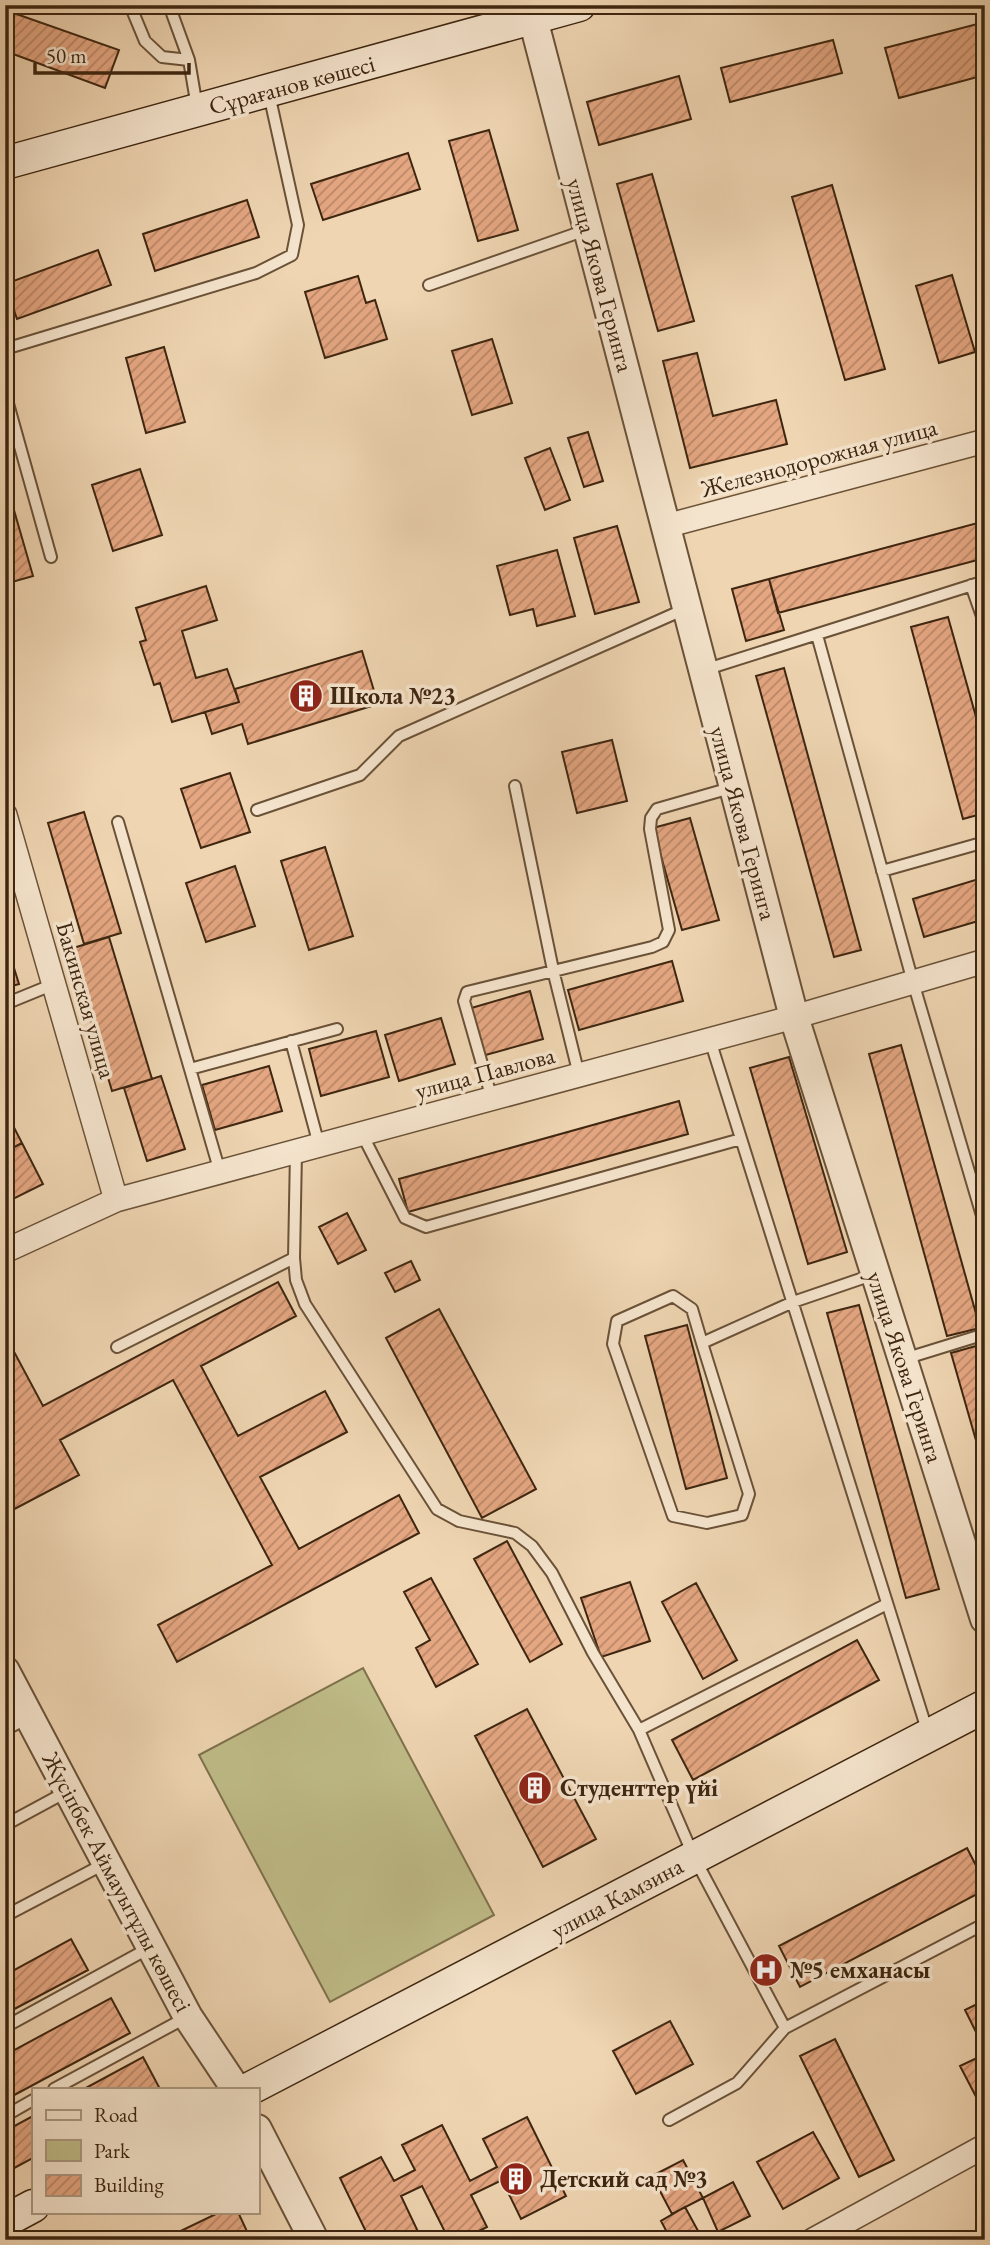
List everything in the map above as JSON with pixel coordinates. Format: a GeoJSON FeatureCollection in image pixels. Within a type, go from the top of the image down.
{"type":"FeatureCollection","features":[{"type":"Feature","properties":{"kind":"main road","name":"Сұрағанов көшесі"},"geometry":{"type":"LineString","coordinates":[[5,163],[268,92],[532,12],[579,5]]}},
{"type":"Feature","properties":{"kind":"main road","name":"улица Камзина"},"geometry":{"type":"LineString","coordinates":[[251,2088],[985,1706]]}},
{"type":"Feature","properties":{"kind":"main road"},"geometry":{"type":"LineString","coordinates":[[5,2221],[32,2207]]}},
{"type":"Feature","properties":{"kind":"street","name":"улица Якова Геринга"},"geometry":{"type":"LineString","coordinates":[[532,12],[794,1017],[985,1619]]}},
{"type":"Feature","properties":{"kind":"street","name":"Железнодорожная улица"},"geometry":{"type":"LineString","coordinates":[[666,527],[985,441]]}},
{"type":"Feature","properties":{"kind":"street","name":"Бакинская улица"},"geometry":{"type":"LineString","coordinates":[[5,815],[116,1200]]}},
{"type":"Feature","properties":{"kind":"street","name":"улица Павлова"},"geometry":{"type":"LineString","coordinates":[[5,1251],[116,1200],[794,1017],[985,961]]}},
{"type":"Feature","properties":{"kind":"street","name":"Жүсіпбек Аймауытұлы көшесі"},"geometry":{"type":"LineString","coordinates":[[5,1671],[18,1723],[69,1790],[188,2017],[235,2088]]}},
{"type":"Feature","properties":{"kind":"street"},"geometry":{"type":"LineString","coordinates":[[259,2133],[314,2240]]}},
{"type":"Feature","properties":{"kind":"street"},"geometry":{"type":"LineString","coordinates":[[813,2240],[985,2146]]}},
{"type":"Feature","properties":{"kind":"lane"},"geometry":{"type":"LineString","coordinates":[[130,5],[145,41],[162,57],[189,60]]}},
{"type":"Feature","properties":{"kind":"lane"},"geometry":{"type":"LineString","coordinates":[[169,5],[189,60],[198,111]]}},
{"type":"Feature","properties":{"kind":"lane"},"geometry":{"type":"LineString","coordinates":[[5,349],[256,273],[292,255],[298,225],[268,92]]}},
{"type":"Feature","properties":{"kind":"lane"},"geometry":{"type":"LineString","coordinates":[[429,285],[588,229]]}},
{"type":"Feature","properties":{"kind":"lane"},"geometry":{"type":"LineString","coordinates":[[5,393],[51,557]]}},
{"type":"Feature","properties":{"kind":"lane"},"geometry":{"type":"LineString","coordinates":[[5,442],[18,439]]}},
{"type":"Feature","properties":{"kind":"lane"},"geometry":{"type":"LineString","coordinates":[[704,670],[985,581]]}},
{"type":"Feature","properties":{"kind":"lane"},"geometry":{"type":"LineString","coordinates":[[971,585],[985,625]]}},
{"type":"Feature","properties":{"kind":"lane"},"geometry":{"type":"LineString","coordinates":[[257,810],[360,775],[399,736],[687,608]]}},
{"type":"Feature","properties":{"kind":"lane"},"geometry":{"type":"LineString","coordinates":[[817,635],[913,982],[985,1226]]}},
{"type":"Feature","properties":{"kind":"lane"},"geometry":{"type":"LineString","coordinates":[[515,786],[553,970],[579,1075]]}},
{"type":"Feature","properties":{"kind":"lane"},"geometry":{"type":"LineString","coordinates":[[492,1099],[464,1001],[467,992],[652,947],[663,942],[669,930],[650,829],[651,818],[657,809],[734,787]]}},
{"type":"Feature","properties":{"kind":"lane"},"geometry":{"type":"LineString","coordinates":[[118,822],[220,1172]]}},
{"type":"Feature","properties":{"kind":"lane"},"geometry":{"type":"LineString","coordinates":[[882,872],[985,842]]}},
{"type":"Feature","properties":{"kind":"lane"},"geometry":{"type":"LineString","coordinates":[[5,1004],[54,984]]}},
{"type":"Feature","properties":{"kind":"lane"},"geometry":{"type":"LineString","coordinates":[[190,1069],[337,1029]]}},
{"type":"Feature","properties":{"kind":"lane"},"geometry":{"type":"LineString","coordinates":[[710,1040],[928,1735]]}},
{"type":"Feature","properties":{"kind":"lane"},"geometry":{"type":"LineString","coordinates":[[292,1041],[320,1145]]}},
{"type":"Feature","properties":{"kind":"lane"},"geometry":{"type":"LineString","coordinates":[[362,1134],[405,1218],[426,1227],[741,1139]]}},
{"type":"Feature","properties":{"kind":"lane"},"geometry":{"type":"LineString","coordinates":[[296,1152],[294,1258],[296,1280],[305,1304],[437,1509],[459,1521],[515,1533],[533,1546],[552,1573],[593,1653],[639,1730],[694,1857],[785,2028]]}},
{"type":"Feature","properties":{"kind":"lane"},"geometry":{"type":"LineString","coordinates":[[117,1346],[294,1258]]}},
{"type":"Feature","properties":{"kind":"lane"},"geometry":{"type":"LineString","coordinates":[[702,1343],[793,1302],[875,1274]]}},
{"type":"Feature","properties":{"kind":"lane"},"geometry":{"type":"LineString","coordinates":[[673,1296],[692,1309],[702,1343],[750,1494],[742,1515],[707,1522],[673,1516],[613,1344],[617,1321],[673,1296]]}},
{"type":"Feature","properties":{"kind":"lane"},"geometry":{"type":"LineString","coordinates":[[903,1359],[985,1334]]}},
{"type":"Feature","properties":{"kind":"lane"},"geometry":{"type":"LineString","coordinates":[[639,1730],[887,1604]]}},
{"type":"Feature","properties":{"kind":"lane"},"geometry":{"type":"LineString","coordinates":[[5,1825],[69,1790]]}},
{"type":"Feature","properties":{"kind":"lane"},"geometry":{"type":"LineString","coordinates":[[5,1916],[107,1863]]}},
{"type":"Feature","properties":{"kind":"lane"},"geometry":{"type":"LineString","coordinates":[[669,2120],[737,2083],[785,2028],[984,1924]]}},
{"type":"Feature","properties":{"kind":"lane"},"geometry":{"type":"LineString","coordinates":[[5,2027],[151,1947]]}},
{"type":"Feature","properties":{"kind":"lane"},"geometry":{"type":"LineString","coordinates":[[56,2088],[188,2017]]}},
{"type":"Feature","properties":{"kind":"lane"},"geometry":{"type":"LineString","coordinates":[[5,2116],[32,2101]]}},
{"type":"Feature","properties":{"kind":"green space"},"geometry":{"type":"Polygon","coordinates":[[[363,1668],[494,1915],[330,2002],[199,1755],[363,1668]]]}},
{"type":"Feature","properties":{"kind":"building"},"geometry":{"type":"Polygon","coordinates":[[[5,10],[119,50],[105,88],[5,51],[5,10]]]}},
{"type":"Feature","properties":{"kind":"building"},"geometry":{"type":"Polygon","coordinates":[[[985,22],[985,75],[899,98],[885,48],[985,22]]]}},
{"type":"Feature","properties":{"kind":"building"},"geometry":{"type":"Polygon","coordinates":[[[833,40],[842,73],[730,102],[721,68],[833,40]]]}},
{"type":"Feature","properties":{"kind":"building"},"geometry":{"type":"Polygon","coordinates":[[[679,76],[691,119],[599,145],[587,102],[679,76]]]}},
{"type":"Feature","properties":{"kind":"building"},"geometry":{"type":"Polygon","coordinates":[[[489,130],[518,230],[478,241],[449,141],[489,130]]]}},
{"type":"Feature","properties":{"kind":"building"},"geometry":{"type":"Polygon","coordinates":[[[408,153],[420,189],[323,220],[311,184],[408,153]]]}},
{"type":"Feature","properties":{"kind":"building"},"geometry":{"type":"Polygon","coordinates":[[[652,174],[694,321],[658,331],[617,184],[652,174]]]}},
{"type":"Feature","properties":{"kind":"building"},"geometry":{"type":"Polygon","coordinates":[[[832,185],[885,369],[845,380],[792,197],[832,185]]]}},
{"type":"Feature","properties":{"kind":"building"},"geometry":{"type":"Polygon","coordinates":[[[247,200],[259,237],[155,271],[143,234],[247,200]]]}},
{"type":"Feature","properties":{"kind":"building"},"geometry":{"type":"Polygon","coordinates":[[[98,250],[111,285],[17,319],[5,284],[98,250]]]}},
{"type":"Feature","properties":{"kind":"building"},"geometry":{"type":"Polygon","coordinates":[[[952,275],[975,352],[939,363],[916,286],[952,275]]]}},
{"type":"Feature","properties":{"kind":"building"},"geometry":{"type":"Polygon","coordinates":[[[358,276],[366,303],[375,300],[387,339],[325,358],[305,292],[358,276]]]}},
{"type":"Feature","properties":{"kind":"building"},"geometry":{"type":"Polygon","coordinates":[[[492,339],[512,403],[472,415],[452,351],[492,339]]]}},
{"type":"Feature","properties":{"kind":"building"},"geometry":{"type":"Polygon","coordinates":[[[164,347],[185,422],[146,433],[126,358],[164,347]]]}},
{"type":"Feature","properties":{"kind":"building"},"geometry":{"type":"Polygon","coordinates":[[[697,353],[713,416],[776,400],[787,444],[690,468],[663,361],[697,353]]]}},
{"type":"Feature","properties":{"kind":"building"},"geometry":{"type":"Polygon","coordinates":[[[588,432],[603,481],[584,487],[568,438],[588,432]]]}},
{"type":"Feature","properties":{"kind":"building"},"geometry":{"type":"Polygon","coordinates":[[[550,448],[570,500],[545,510],[525,458],[550,448]]]}},
{"type":"Feature","properties":{"kind":"building"},"geometry":{"type":"Polygon","coordinates":[[[140,469],[162,535],[113,551],[92,485],[140,469]]]}},
{"type":"Feature","properties":{"kind":"building"},"geometry":{"type":"Polygon","coordinates":[[[5,479],[33,576],[5,584],[5,479]]]}},
{"type":"Feature","properties":{"kind":"building"},"geometry":{"type":"Polygon","coordinates":[[[985,521],[985,558],[778,613],[769,579],[985,521]]]}},
{"type":"Feature","properties":{"kind":"building"},"geometry":{"type":"Polygon","coordinates":[[[617,526],[639,602],[595,614],[574,538],[617,526]]]}},
{"type":"Feature","properties":{"kind":"building"},"geometry":{"type":"Polygon","coordinates":[[[557,550],[575,616],[537,626],[533,609],[510,615],[497,566],[557,550]]]}},
{"type":"Feature","properties":{"kind":"building"},"geometry":{"type":"Polygon","coordinates":[[[769,579],[784,630],[746,641],[732,589],[769,579]]]}},
{"type":"Feature","properties":{"kind":"building"},"geometry":{"type":"Polygon","coordinates":[[[206,586],[217,620],[182,631],[196,678],[227,669],[239,702],[172,722],[160,683],[154,685],[140,642],[146,640],[136,608],[206,586]]]}},
{"type":"Feature","properties":{"kind":"building"},"geometry":{"type":"Polygon","coordinates":[[[948,617],[985,749],[985,813],[963,819],[911,627],[948,617]]]}},
{"type":"Feature","properties":{"kind":"building","name":"Школа №23"},"geometry":{"type":"Polygon","coordinates":[[[362,651],[378,704],[248,744],[242,724],[212,734],[205,712],[239,702],[235,689],[362,651]]]}},
{"type":"Feature","properties":{"kind":"building"},"geometry":{"type":"Polygon","coordinates":[[[784,668],[861,950],[834,957],[756,676],[784,668]]]}},
{"type":"Feature","properties":{"kind":"building"},"geometry":{"type":"Polygon","coordinates":[[[612,740],[627,801],[577,813],[562,752],[612,740]]]}},
{"type":"Feature","properties":{"kind":"building"},"geometry":{"type":"Polygon","coordinates":[[[230,773],[250,832],[201,848],[181,789],[230,773]]]}},
{"type":"Feature","properties":{"kind":"building"},"geometry":{"type":"Polygon","coordinates":[[[84,812],[121,933],[84,944],[48,823],[84,812]]]}},
{"type":"Feature","properties":{"kind":"building"},"geometry":{"type":"Polygon","coordinates":[[[690,818],[719,920],[682,930],[653,828],[690,818]]]}},
{"type":"Feature","properties":{"kind":"building"},"geometry":{"type":"Polygon","coordinates":[[[325,847],[353,936],[309,950],[281,861],[325,847]]]}},
{"type":"Feature","properties":{"kind":"building"},"geometry":{"type":"Polygon","coordinates":[[[235,866],[255,926],[206,942],[186,883],[235,866]]]}},
{"type":"Feature","properties":{"kind":"building"},"geometry":{"type":"Polygon","coordinates":[[[985,877],[985,919],[924,937],[913,899],[985,877]]]}},
{"type":"Feature","properties":{"kind":"building"},"geometry":{"type":"Polygon","coordinates":[[[109,937],[152,1079],[112,1091],[70,949],[109,937]]]}},
{"type":"Feature","properties":{"kind":"building"},"geometry":{"type":"Polygon","coordinates":[[[9,952],[19,984],[5,988],[5,954],[9,952]]]}},
{"type":"Feature","properties":{"kind":"building"},"geometry":{"type":"Polygon","coordinates":[[[672,961],[683,1001],[579,1030],[568,990],[672,961]]]}},
{"type":"Feature","properties":{"kind":"building"},"geometry":{"type":"Polygon","coordinates":[[[530,991],[543,1039],[482,1056],[468,1009],[530,991]]]}},
{"type":"Feature","properties":{"kind":"building"},"geometry":{"type":"Polygon","coordinates":[[[441,1018],[455,1064],[399,1081],[385,1035],[441,1018]]]}},
{"type":"Feature","properties":{"kind":"building"},"geometry":{"type":"Polygon","coordinates":[[[376,1031],[389,1077],[321,1096],[309,1049],[376,1031]]]}},
{"type":"Feature","properties":{"kind":"building"},"geometry":{"type":"Polygon","coordinates":[[[901,1045],[980,1328],[947,1336],[869,1054],[901,1045]]]}},
{"type":"Feature","properties":{"kind":"building"},"geometry":{"type":"Polygon","coordinates":[[[789,1057],[847,1252],[808,1264],[750,1068],[789,1057]]]}},
{"type":"Feature","properties":{"kind":"building"},"geometry":{"type":"Polygon","coordinates":[[[269,1066],[282,1111],[215,1130],[202,1085],[269,1066]]]}},
{"type":"Feature","properties":{"kind":"building"},"geometry":{"type":"Polygon","coordinates":[[[161,1076],[185,1149],[147,1161],[124,1088],[161,1076]]]}},
{"type":"Feature","properties":{"kind":"building"},"geometry":{"type":"Polygon","coordinates":[[[679,1101],[688,1134],[408,1212],[399,1179],[679,1101]]]}},
{"type":"Feature","properties":{"kind":"building"},"geometry":{"type":"Polygon","coordinates":[[[5,1110],[22,1143],[5,1152],[5,1110]]]}},
{"type":"Feature","properties":{"kind":"building"},"geometry":{"type":"Polygon","coordinates":[[[22,1143],[43,1184],[5,1203],[5,1152],[22,1143]]]}},
{"type":"Feature","properties":{"kind":"building"},"geometry":{"type":"Polygon","coordinates":[[[347,1213],[366,1250],[338,1264],[319,1227],[347,1213]]]}},
{"type":"Feature","properties":{"kind":"building"},"geometry":{"type":"Polygon","coordinates":[[[411,1261],[420,1280],[395,1292],[385,1273],[411,1261]]]}},
{"type":"Feature","properties":{"kind":"building"},"geometry":{"type":"Polygon","coordinates":[[[278,1282],[296,1316],[201,1366],[238,1436],[325,1391],[347,1432],[260,1477],[299,1549],[399,1495],[419,1533],[177,1662],[158,1625],[272,1565],[173,1380],[60,1440],[79,1475],[5,1514],[5,1349],[11,1346],[43,1406],[278,1282]]]}},
{"type":"Feature","properties":{"kind":"building"},"geometry":{"type":"Polygon","coordinates":[[[859,1305],[939,1589],[906,1598],[827,1313],[859,1305]]]}},
{"type":"Feature","properties":{"kind":"building"},"geometry":{"type":"Polygon","coordinates":[[[439,1309],[536,1489],[482,1518],[386,1338],[439,1309]]]}},
{"type":"Feature","properties":{"kind":"building"},"geometry":{"type":"Polygon","coordinates":[[[687,1325],[727,1478],[686,1489],[645,1336],[687,1325]]]}},
{"type":"Feature","properties":{"kind":"building"},"geometry":{"type":"Polygon","coordinates":[[[983,1344],[985,1351],[985,1472],[951,1353],[983,1344]]]}},
{"type":"Feature","properties":{"kind":"building"},"geometry":{"type":"Polygon","coordinates":[[[507,1541],[562,1644],[530,1662],[474,1559],[507,1541]]]}},
{"type":"Feature","properties":{"kind":"building"},"geometry":{"type":"Polygon","coordinates":[[[431,1578],[478,1664],[436,1687],[416,1648],[430,1640],[404,1592],[431,1578]]]}},
{"type":"Feature","properties":{"kind":"building"},"geometry":{"type":"Polygon","coordinates":[[[630,1582],[650,1641],[601,1657],[581,1598],[630,1582]]]}},
{"type":"Feature","properties":{"kind":"building"},"geometry":{"type":"Polygon","coordinates":[[[696,1583],[737,1660],[703,1679],[662,1602],[696,1583]]]}},
{"type":"Feature","properties":{"kind":"building"},"geometry":{"type":"Polygon","coordinates":[[[857,1640],[879,1680],[693,1780],[672,1740],[857,1640]]]}},
{"type":"Feature","properties":{"kind":"building","name":"Студенттер үйі"},"geometry":{"type":"Polygon","coordinates":[[[527,1709],[596,1839],[543,1867],[475,1736],[527,1709]]]}},
{"type":"Feature","properties":{"kind":"building"},"geometry":{"type":"Polygon","coordinates":[[[967,1848],[985,1883],[985,1890],[800,1987],[779,1946],[967,1848]]]}},
{"type":"Feature","properties":{"kind":"building"},"geometry":{"type":"Polygon","coordinates":[[[71,1939],[88,1970],[5,2014],[5,1975],[71,1939]]]}},
{"type":"Feature","properties":{"kind":"building"},"geometry":{"type":"Polygon","coordinates":[[[111,1998],[130,2033],[5,2100],[5,2055],[111,1998]]]}},
{"type":"Feature","properties":{"kind":"building"},"geometry":{"type":"Polygon","coordinates":[[[985,2000],[985,2038],[980,2040],[965,2010],[985,2000]]]}},
{"type":"Feature","properties":{"kind":"building"},"geometry":{"type":"Polygon","coordinates":[[[670,2021],[693,2064],[636,2094],[613,2051],[670,2021]]]}},
{"type":"Feature","properties":{"kind":"building"},"geometry":{"type":"Polygon","coordinates":[[[835,2039],[894,2160],[859,2177],[800,2056],[835,2039]]]}},
{"type":"Feature","properties":{"kind":"building"},"geometry":{"type":"Polygon","coordinates":[[[985,2054],[985,2114],[960,2066],[985,2054]]]}},
{"type":"Feature","properties":{"kind":"building"},"geometry":{"type":"Polygon","coordinates":[[[143,2057],[159,2088],[86,2088],[143,2057]]]}},
{"type":"Feature","properties":{"kind":"building"},"geometry":{"type":"Polygon","coordinates":[[[32,2117],[32,2159],[5,2173],[5,2131],[32,2117]]]}},
{"type":"Feature","properties":{"kind":"building","name":"Детский сад №3"},"geometry":{"type":"Polygon","coordinates":[[[527,2117],[566,2196],[521,2219],[502,2180],[471,2195],[487,2227],[461,2240],[449,2240],[422,2186],[401,2196],[422,2240],[370,2240],[340,2178],[381,2157],[394,2181],[415,2170],[402,2145],[442,2125],[470,2181],[497,2167],[483,2139],[527,2117]]]}},
{"type":"Feature","properties":{"kind":"building"},"geometry":{"type":"Polygon","coordinates":[[[813,2132],[839,2178],[783,2209],[757,2162],[813,2132]]]}},
{"type":"Feature","properties":{"kind":"building"},"geometry":{"type":"Polygon","coordinates":[[[683,2160],[703,2198],[672,2214],[652,2176],[683,2160]]]}},
{"type":"Feature","properties":{"kind":"building"},"geometry":{"type":"Polygon","coordinates":[[[733,2182],[750,2216],[718,2232],[703,2198],[733,2182]]]}},
{"type":"Feature","properties":{"kind":"building"},"geometry":{"type":"Polygon","coordinates":[[[685,2207],[703,2240],[671,2240],[661,2221],[685,2207]]]}},
{"type":"Feature","properties":{"kind":"building"},"geometry":{"type":"Polygon","coordinates":[[[216,2214],[239,2214],[251,2240],[162,2240],[216,2214]]]}},
{"type":"Feature","properties":{"kind":"place","name":"Школа №23"},"geometry":{"type":"Point","coordinates":[306,696]}},
{"type":"Feature","properties":{"kind":"place","name":"Студенттер үйі"},"geometry":{"type":"Point","coordinates":[535,1788]}},
{"type":"Feature","properties":{"kind":"place","name":"№5 емханасы"},"geometry":{"type":"Point","coordinates":[766,1970]}},
{"type":"Feature","properties":{"kind":"place","name":"Детский сад №3"},"geometry":{"type":"Point","coordinates":[516,2179]}}]}
